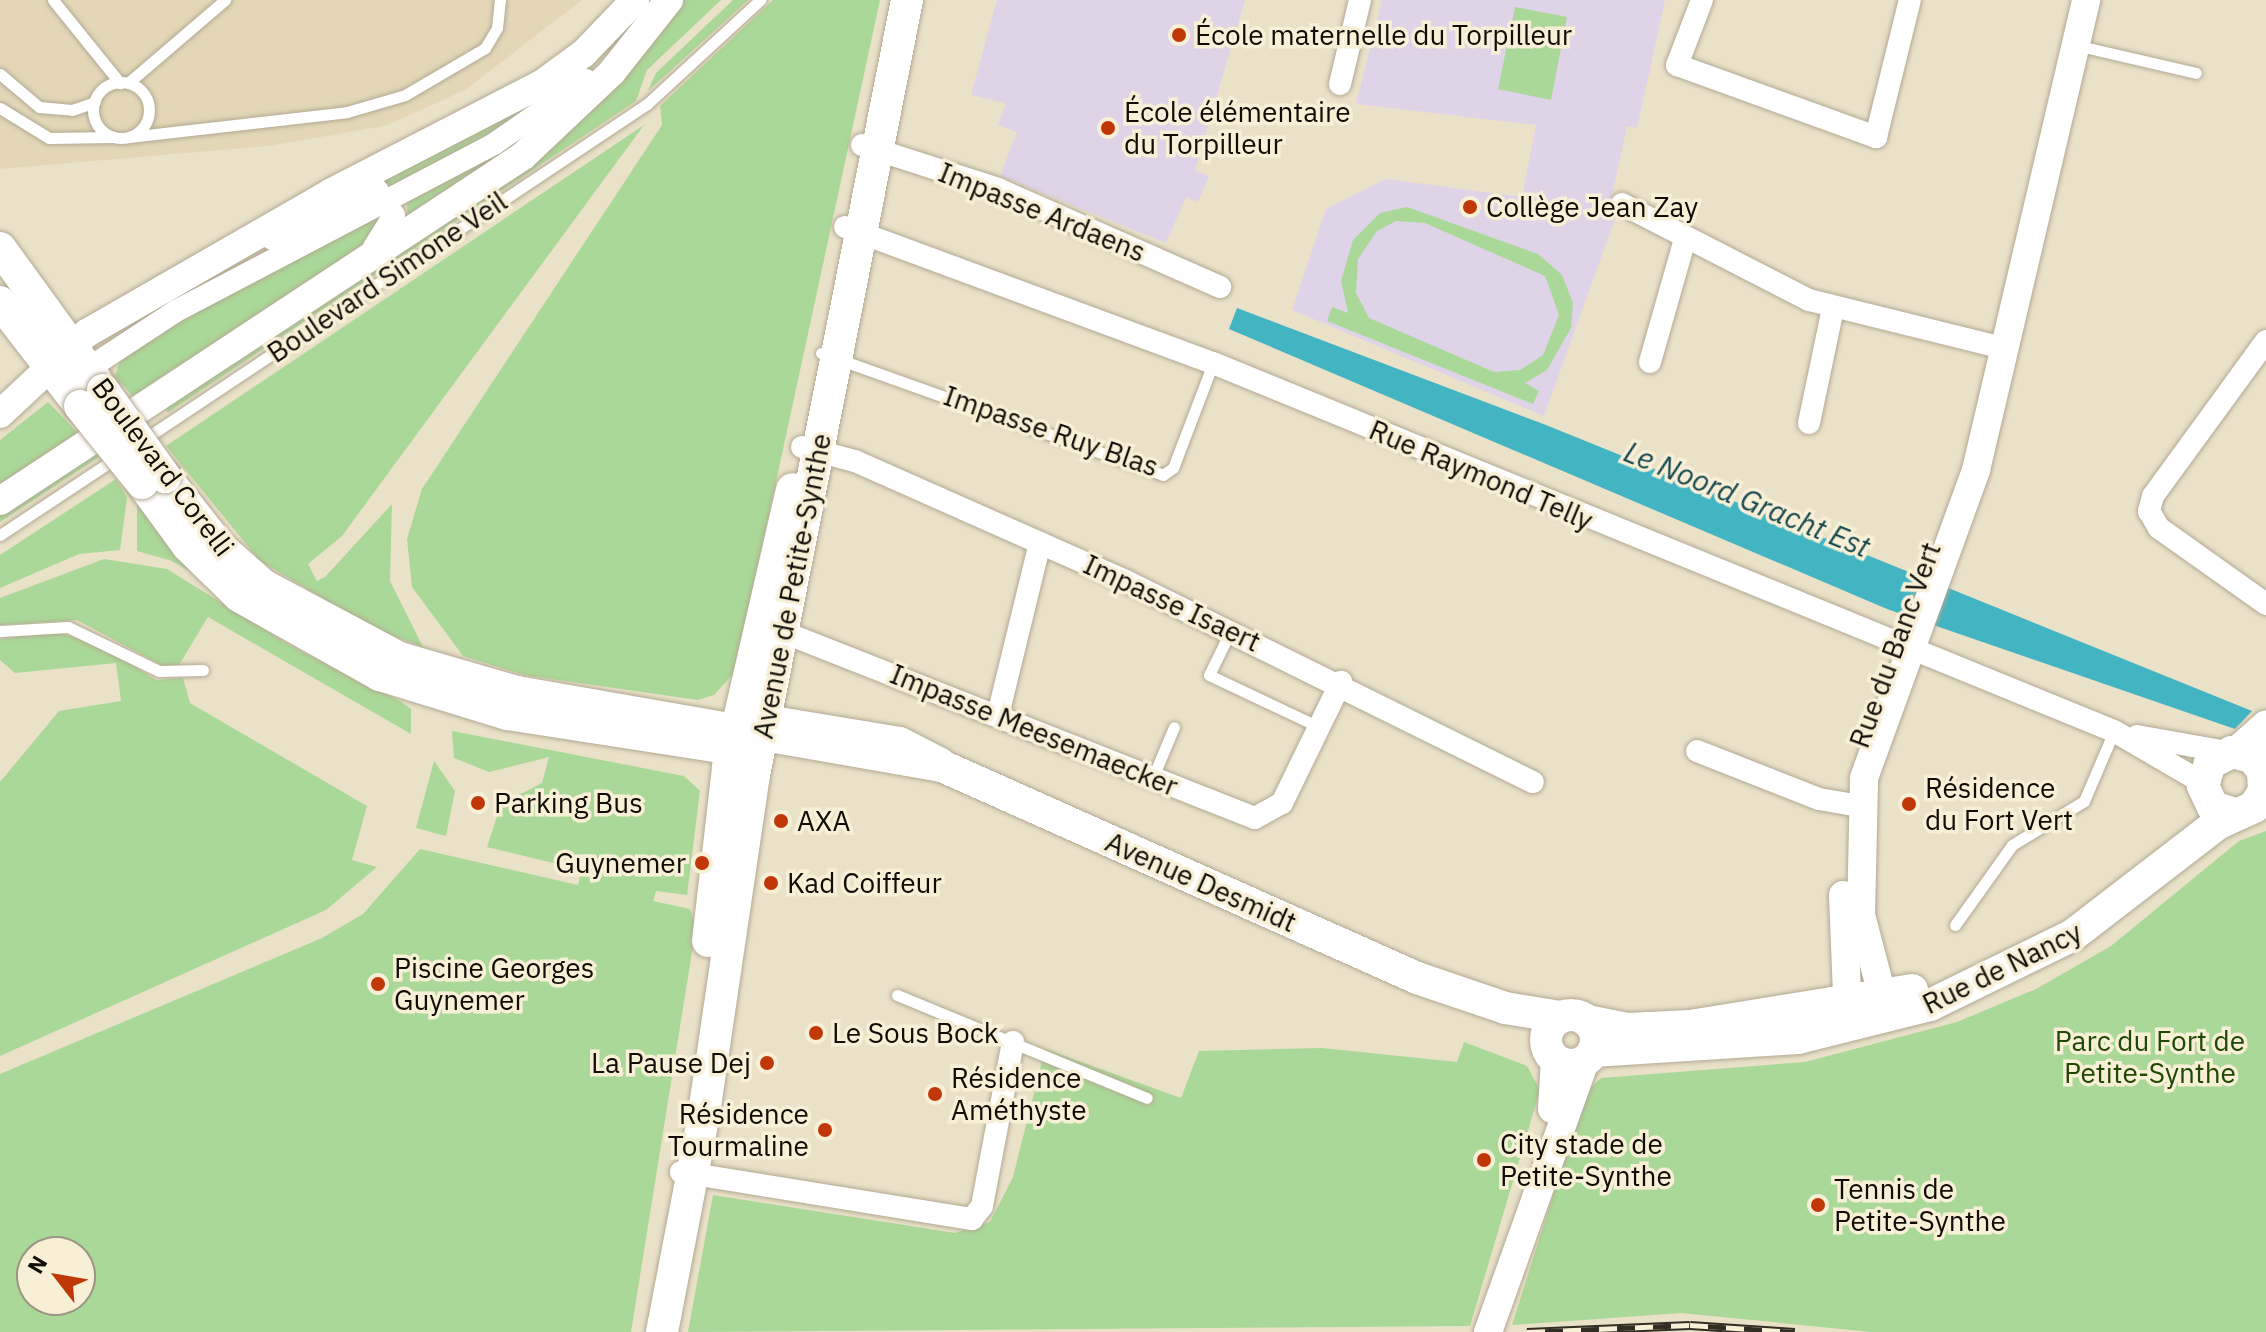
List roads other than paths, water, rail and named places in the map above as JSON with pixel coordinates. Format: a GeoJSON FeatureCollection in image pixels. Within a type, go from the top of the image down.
{"type":"FeatureCollection","features":[{"type":"Feature","properties":{"kind":"main road","name":"Avenue de Petite-Synthe"},"geometry":{"type":"LineString","coordinates":[[752,736],[869,147],[891,0]]}},
{"type":"Feature","properties":{"kind":"main road","name":"Avenue de Petite-Synthe"},"geometry":{"type":"LineString","coordinates":[[869,147],[907,0]]}},
{"type":"Feature","properties":{"kind":"main road","name":"Boulevard Corelli"},"geometry":{"type":"LineString","coordinates":[[0,248],[76,377],[154,480],[188,546],[239,596],[372,671],[495,712],[752,736]]}},
{"type":"Feature","properties":{"kind":"main road","name":"Boulevard Corelli"},"geometry":{"type":"LineString","coordinates":[[0,302],[76,377]]}},
{"type":"Feature","properties":{"kind":"main road","name":"Avenue de Petite-Synthe"},"geometry":{"type":"LineString","coordinates":[[662,1332],[687,1173],[710,876],[783,632],[810,449]]}},
{"type":"Feature","properties":{"kind":"main road","name":"Avenue Desmidt"},"geometry":{"type":"LineString","coordinates":[[752,736],[972,779],[1417,978],[1505,1008],[1571,1042]]}},
{"type":"Feature","properties":{"kind":"main road"},"geometry":{"type":"LineString","coordinates":[[2247,742],[2265,775],[2256,805],[2234,814],[2204,789],[2208,765],[2247,742]]}},
{"type":"Feature","properties":{"kind":"main road","name":"Rue de Nancy"},"geometry":{"type":"LineString","coordinates":[[1886,1008],[1964,972],[2082,909],[2187,824],[2204,789]]}},
{"type":"Feature","properties":{"kind":"main road","name":"Rue de Nancy"},"geometry":{"type":"LineString","coordinates":[[1571,1042],[1661,1029],[1847,1017],[1969,990],[2073,935],[2234,814]]}},
{"type":"Feature","properties":{"kind":"street"},"geometry":{"type":"LineString","coordinates":[[0,414],[76,377],[210,260],[543,83],[584,53],[635,0]]}},
{"type":"Feature","properties":{"kind":"street","name":"Boulevard Simone Veil"},"geometry":{"type":"LineString","coordinates":[[76,377],[176,311],[389,199],[550,108],[663,0]]}},
{"type":"Feature","properties":{"kind":"street","name":"Boulevard Simone Veil"},"geometry":{"type":"LineString","coordinates":[[0,501],[531,150],[612,72],[669,0]]}},
{"type":"Feature","properties":{"kind":"street"},"geometry":{"type":"LineString","coordinates":[[1340,84],[1360,0]]}},
{"type":"Feature","properties":{"kind":"street"},"geometry":{"type":"LineString","coordinates":[[1702,0],[1677,65],[1876,137],[1910,0]]}},
{"type":"Feature","properties":{"kind":"street","name":"Rue du Banc Vert"},"geometry":{"type":"LineString","coordinates":[[1847,1017],[1853,806],[1860,731],[1976,470],[2001,347],[2086,0]]}},
{"type":"Feature","properties":{"kind":"street","name":"Impasse Ardaens"},"geometry":{"type":"LineString","coordinates":[[869,147],[998,189],[1220,287]]}},
{"type":"Feature","properties":{"kind":"street"},"geometry":{"type":"LineString","coordinates":[[210,260],[291,231],[369,190],[389,199],[389,233],[325,284]]}},
{"type":"Feature","properties":{"kind":"street"},"geometry":{"type":"LineString","coordinates":[[1622,204],[1685,239],[1833,308],[2001,347]]}},
{"type":"Feature","properties":{"kind":"street","name":"Rue Raymond Telly"},"geometry":{"type":"LineString","coordinates":[[853,229],[1213,363],[1899,648],[2114,731],[2204,789]]}},
{"type":"Feature","properties":{"kind":"street"},"geometry":{"type":"LineString","coordinates":[[1650,362],[1685,239]]}},
{"type":"Feature","properties":{"kind":"street"},"geometry":{"type":"LineString","coordinates":[[1809,423],[1833,308]]}},
{"type":"Feature","properties":{"kind":"street"},"geometry":{"type":"LineString","coordinates":[[2266,341],[2153,496],[2149,511],[2159,528],[2266,604]]}},
{"type":"Feature","properties":{"kind":"street","name":"Impasse Isaert"},"geometry":{"type":"LineString","coordinates":[[810,449],[1040,543],[1231,630],[1341,682],[1533,782]]}},
{"type":"Feature","properties":{"kind":"street"},"geometry":{"type":"LineString","coordinates":[[998,715],[1040,543]]}},
{"type":"Feature","properties":{"kind":"street","name":"Impasse Meesemaecker"},"geometry":{"type":"LineString","coordinates":[[783,632],[1249,817],[1282,803],[1319,727]]}},
{"type":"Feature","properties":{"kind":"street"},"geometry":{"type":"LineString","coordinates":[[1319,727],[1341,682]]}},
{"type":"Feature","properties":{"kind":"street","name":"Rue Raymond Telly"},"geometry":{"type":"LineString","coordinates":[[2114,731],[2247,742]]}},
{"type":"Feature","properties":{"kind":"street"},"geometry":{"type":"LineString","coordinates":[[1697,751],[1853,806]]}},
{"type":"Feature","properties":{"kind":"street","name":"Rue du Banc Vert"},"geometry":{"type":"LineString","coordinates":[[1853,806],[1861,915],[1886,1008]]}},
{"type":"Feature","properties":{"kind":"street"},"geometry":{"type":"LineString","coordinates":[[687,1173],[972,1219],[982,1206],[1013,1042]]}},
{"type":"Feature","properties":{"kind":"street"},"geometry":{"type":"LineString","coordinates":[[1488,1332],[1571,1042]]}},
{"type":"Feature","properties":{"kind":"lane"},"geometry":{"type":"LineString","coordinates":[[53,0],[149,108],[144,126],[129,137]]}},
{"type":"Feature","properties":{"kind":"lane"},"geometry":{"type":"LineString","coordinates":[[0,74],[39,107],[65,111],[95,102],[124,83],[225,0]]}},
{"type":"Feature","properties":{"kind":"lane"},"geometry":{"type":"LineString","coordinates":[[0,108],[49,138],[129,137],[329,115],[396,99],[481,52],[496,33],[500,0]]}},
{"type":"Feature","properties":{"kind":"lane","name":"Boulevard Simone Veil"},"geometry":{"type":"LineString","coordinates":[[0,535],[647,104],[760,0]]}},
{"type":"Feature","properties":{"kind":"lane"},"geometry":{"type":"LineString","coordinates":[[2075,45],[2196,73]]}},
{"type":"Feature","properties":{"kind":"lane"},"geometry":{"type":"LineString","coordinates":[[95,102],[97,123],[114,137]]}},
{"type":"Feature","properties":{"kind":"lane","name":"Impasse Ruy Blas"},"geometry":{"type":"LineString","coordinates":[[829,354],[1163,475],[1173,468],[1213,363]]}},
{"type":"Feature","properties":{"kind":"lane"},"geometry":{"type":"LineString","coordinates":[[0,631],[68,627],[159,671],[203,670]]}},
{"type":"Feature","properties":{"kind":"lane"},"geometry":{"type":"LineString","coordinates":[[1231,630],[1209,675],[1319,727]]}},
{"type":"Feature","properties":{"kind":"lane"},"geometry":{"type":"LineString","coordinates":[[1153,777],[1174,727]]}},
{"type":"Feature","properties":{"kind":"lane"},"geometry":{"type":"LineString","coordinates":[[1955,925],[2017,841],[2084,801],[2114,731]]}},
{"type":"Feature","properties":{"kind":"lane"},"geometry":{"type":"LineString","coordinates":[[897,995],[1147,1098]]}},
{"type":"Feature","properties":{"kind":"water"},"geometry":{"type":"Polygon","coordinates":[[[1237,308],[1546,425],[2252,711],[2235,729],[1887,609],[1229,329],[1237,308]]]}},
{"type":"Feature","properties":{"kind":"railway"},"geometry":{"type":"LineString","coordinates":[[1527,1332],[1690,1325],[1795,1332]]}},
{"type":"Feature","properties":{"kind":"place","name":"École maternelle du Torpilleur"},"geometry":{"type":"Point","coordinates":[1179,35]}},
{"type":"Feature","properties":{"kind":"place","name":"École élémentaire du Torpilleur"},"geometry":{"type":"Point","coordinates":[1108,128]}},
{"type":"Feature","properties":{"kind":"place","name":"Collège Jean Zay"},"geometry":{"type":"Point","coordinates":[1470,207]}},
{"type":"Feature","properties":{"kind":"place","name":"Parking Bus"},"geometry":{"type":"Point","coordinates":[478,803]}},
{"type":"Feature","properties":{"kind":"place","name":"Résidence du Fort Vert"},"geometry":{"type":"Point","coordinates":[1909,804]}},
{"type":"Feature","properties":{"kind":"place","name":"AXA"},"geometry":{"type":"Point","coordinates":[781,821]}},
{"type":"Feature","properties":{"kind":"place","name":"Guynemer"},"geometry":{"type":"Point","coordinates":[702,863]}},
{"type":"Feature","properties":{"kind":"place","name":"Kad Coiffeur"},"geometry":{"type":"Point","coordinates":[771,883]}},
{"type":"Feature","properties":{"kind":"place","name":"Piscine Georges Guynemer"},"geometry":{"type":"Point","coordinates":[378,984]}},
{"type":"Feature","properties":{"kind":"place","name":"Le Sous Bock"},"geometry":{"type":"Point","coordinates":[816,1033]}},
{"type":"Feature","properties":{"kind":"place","name":"La Pause Dej"},"geometry":{"type":"Point","coordinates":[767,1063]}},
{"type":"Feature","properties":{"kind":"place","name":"Résidence Améthyste"},"geometry":{"type":"Point","coordinates":[935,1094]}},
{"type":"Feature","properties":{"kind":"place","name":"Résidence Tourmaline"},"geometry":{"type":"Point","coordinates":[825,1130]}},
{"type":"Feature","properties":{"kind":"place","name":"City stade de Petite-Synthe"},"geometry":{"type":"Point","coordinates":[1484,1160]}},
{"type":"Feature","properties":{"kind":"place","name":"Tennis de Petite-Synthe"},"geometry":{"type":"Point","coordinates":[1818,1205]}},
{"type":"Feature","properties":{"kind":"water label","name":"Le Noord Gracht Est"},"geometry":{"type":"Point","coordinates":[1747,499]}},
{"type":"Feature","properties":{"kind":"park label","name":"Parc du Fort de Petite-Synthe"},"geometry":{"type":"Point","coordinates":[2150,1057]}}]}
